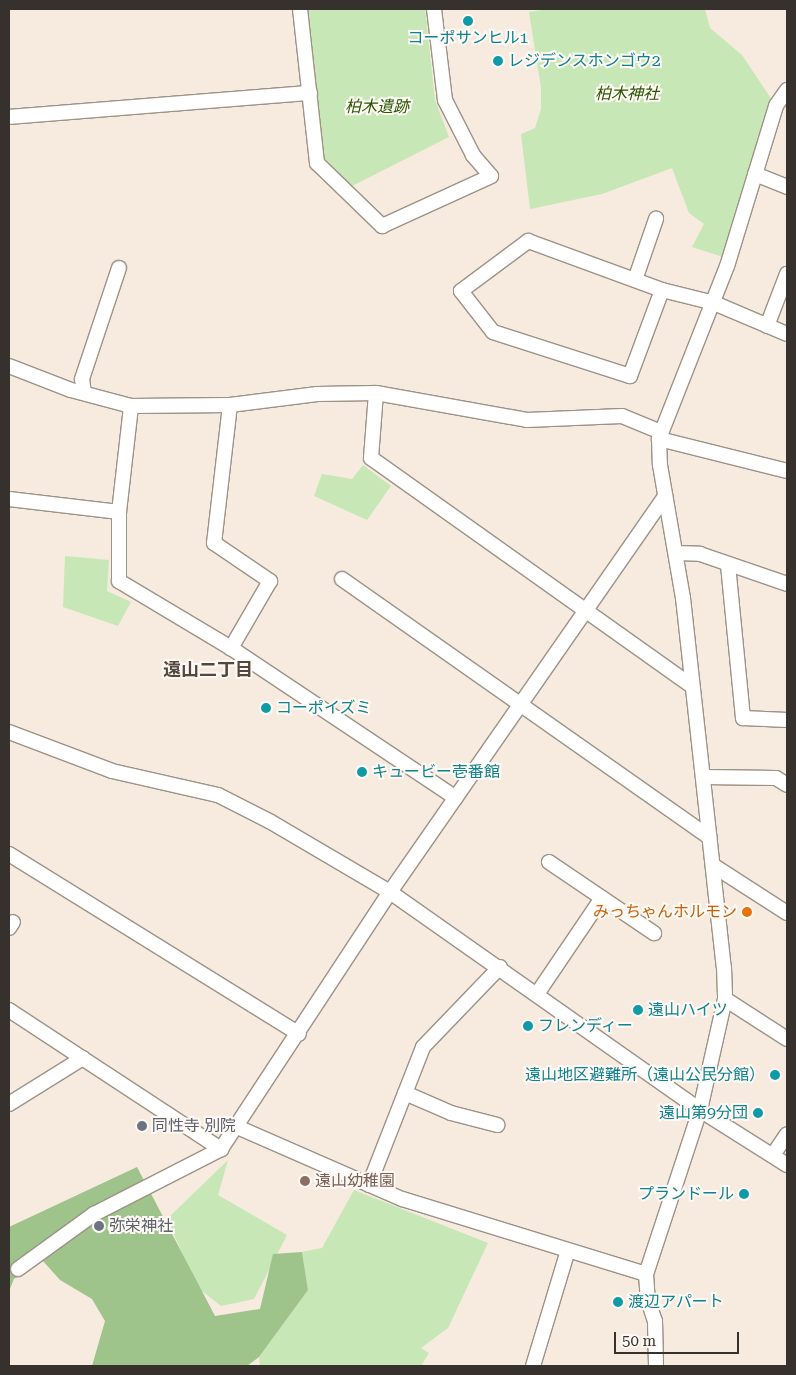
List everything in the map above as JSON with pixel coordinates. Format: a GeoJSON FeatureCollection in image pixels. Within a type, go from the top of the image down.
{"type":"FeatureCollection","features":[{"type":"Feature","properties":{"kind":"street"},"geometry":{"type":"LineString","coordinates":[[300,9],[318,163],[382,226],[491,176],[473,155],[445,100],[434,9]]}},
{"type":"Feature","properties":{"kind":"street"},"geometry":{"type":"LineString","coordinates":[[656,1366],[655,1321],[648,1300],[646,1274],[700,1110],[725,999],[714,866],[709,837],[704,777],[677,553],[665,496],[660,435],[714,303],[776,106],[787,90]]}},
{"type":"Feature","properties":{"kind":"street"},"geometry":{"type":"LineString","coordinates":[[9,117],[310,93]]}},
{"type":"Feature","properties":{"kind":"street"},"geometry":{"type":"LineString","coordinates":[[755,174],[787,187]]}},
{"type":"Feature","properties":{"kind":"street"},"geometry":{"type":"LineString","coordinates":[[634,280],[656,219]]}},
{"type":"Feature","properties":{"kind":"street"},"geometry":{"type":"LineString","coordinates":[[662,290],[630,376],[493,332],[462,291],[528,241],[662,290],[714,303],[787,334]]}},
{"type":"Feature","properties":{"kind":"street"},"geometry":{"type":"LineString","coordinates":[[84,393],[82,379],[119,268]]}},
{"type":"Feature","properties":{"kind":"street"},"geometry":{"type":"LineString","coordinates":[[767,326],[787,274]]}},
{"type":"Feature","properties":{"kind":"street"},"geometry":{"type":"LineString","coordinates":[[9,366],[84,393],[131,406],[230,404],[317,394],[376,392],[526,420],[622,416],[660,435],[787,471]]}},
{"type":"Feature","properties":{"kind":"street"},"geometry":{"type":"LineString","coordinates":[[376,392],[371,458],[584,612],[692,686]]}},
{"type":"Feature","properties":{"kind":"street"},"geometry":{"type":"LineString","coordinates":[[230,404],[214,543],[270,581],[232,648]]}},
{"type":"Feature","properties":{"kind":"street"},"geometry":{"type":"LineString","coordinates":[[131,406],[119,512],[119,581],[232,648],[456,798]]}},
{"type":"Feature","properties":{"kind":"street"},"geometry":{"type":"LineString","coordinates":[[18,1269],[94,1214],[221,1149],[299,1034],[390,892],[665,496]]}},
{"type":"Feature","properties":{"kind":"street"},"geometry":{"type":"LineString","coordinates":[[9,499],[119,512]]}},
{"type":"Feature","properties":{"kind":"street"},"geometry":{"type":"LineString","coordinates":[[677,553],[700,554],[787,584]]}},
{"type":"Feature","properties":{"kind":"street"},"geometry":{"type":"LineString","coordinates":[[728,565],[744,718],[787,720]]}},
{"type":"Feature","properties":{"kind":"street"},"geometry":{"type":"LineString","coordinates":[[342,579],[520,706],[709,837]]}},
{"type":"Feature","properties":{"kind":"street"},"geometry":{"type":"LineString","coordinates":[[9,732],[112,771],[218,794],[390,892],[500,967],[700,1110],[787,1165]]}},
{"type":"Feature","properties":{"kind":"street"},"geometry":{"type":"LineString","coordinates":[[704,777],[784,780]]}},
{"type":"Feature","properties":{"kind":"street"},"geometry":{"type":"LineString","coordinates":[[9,854],[299,1034]]}},
{"type":"Feature","properties":{"kind":"street"},"geometry":{"type":"LineString","coordinates":[[549,862],[654,933]]}},
{"type":"Feature","properties":{"kind":"street"},"geometry":{"type":"LineString","coordinates":[[714,866],[787,913]]}},
{"type":"Feature","properties":{"kind":"street"},"geometry":{"type":"LineString","coordinates":[[537,994],[602,898]]}},
{"type":"Feature","properties":{"kind":"street"},"geometry":{"type":"LineString","coordinates":[[369,1185],[423,1047],[500,967]]}},
{"type":"Feature","properties":{"kind":"street"},"geometry":{"type":"LineString","coordinates":[[725,999],[787,1039]]}},
{"type":"Feature","properties":{"kind":"street"},"geometry":{"type":"LineString","coordinates":[[9,1010],[221,1149]]}},
{"type":"Feature","properties":{"kind":"street"},"geometry":{"type":"LineString","coordinates":[[9,1104],[83,1058]]}},
{"type":"Feature","properties":{"kind":"street"},"geometry":{"type":"LineString","coordinates":[[405,1093],[451,1113],[497,1125]]}},
{"type":"Feature","properties":{"kind":"street"},"geometry":{"type":"LineString","coordinates":[[237,1126],[402,1199],[646,1274]]}},
{"type":"Feature","properties":{"kind":"street"},"geometry":{"type":"LineString","coordinates":[[773,1155],[787,1134]]}},
{"type":"Feature","properties":{"kind":"street"},"geometry":{"type":"LineString","coordinates":[[533,1366],[568,1250]]}},
{"type":"Feature","properties":{"kind":"green space","name":"柏木遺跡"},"geometry":{"type":"Polygon","coordinates":[[[308,9],[425,9],[435,100],[449,137],[352,186],[324,158],[308,9]]]}},
{"type":"Feature","properties":{"kind":"green space","name":"柏木神社"},"geometry":{"type":"Polygon","coordinates":[[[548,9],[705,9],[710,28],[742,55],[776,106],[729,259],[692,247],[704,224],[689,213],[672,168],[602,194],[530,209],[521,134],[535,128],[541,109],[541,88],[529,12],[548,9]]]}},
{"type":"Feature","properties":{"kind":"green space"},"geometry":{"type":"Polygon","coordinates":[[[363,465],[391,486],[367,520],[314,496],[322,474],[352,479],[363,465]]]}},
{"type":"Feature","properties":{"kind":"green space"},"geometry":{"type":"Polygon","coordinates":[[[65,556],[109,560],[107,591],[131,602],[118,626],[63,607],[65,556]]]}},
{"type":"Feature","properties":{"kind":"green space"},"geometry":{"type":"Polygon","coordinates":[[[228,1160],[218,1195],[287,1235],[254,1299],[221,1306],[198,1288],[167,1219],[228,1160]]]}},
{"type":"Feature","properties":{"kind":"green space"},"geometry":{"type":"Polygon","coordinates":[[[137,1167],[215,1316],[260,1309],[273,1254],[302,1252],[308,1290],[259,1357],[247,1366],[92,1366],[105,1321],[92,1299],[60,1280],[43,1261],[14,1279],[9,1291],[9,1227],[137,1167]]]}},
{"type":"Feature","properties":{"kind":"green space"},"geometry":{"type":"Polygon","coordinates":[[[354,1190],[488,1243],[448,1328],[421,1348],[429,1353],[421,1366],[260,1366],[259,1357],[308,1290],[302,1252],[322,1248],[354,1190]]]}},
{"type":"Feature","properties":{"kind":"place","name":"コーポサンヒル1"},"geometry":{"type":"Point","coordinates":[468,21]}},
{"type":"Feature","properties":{"kind":"place","name":"レジデンスホンゴウ2"},"geometry":{"type":"Point","coordinates":[498,61]}},
{"type":"Feature","properties":{"kind":"place","name":"コーポイズミ"},"geometry":{"type":"Point","coordinates":[266,708]}},
{"type":"Feature","properties":{"kind":"place","name":"キュービー壱番館"},"geometry":{"type":"Point","coordinates":[362,772]}},
{"type":"Feature","properties":{"kind":"place","name":"みっちゃんホルモン"},"geometry":{"type":"Point","coordinates":[747,912]}},
{"type":"Feature","properties":{"kind":"place","name":"遠山ハイツ"},"geometry":{"type":"Point","coordinates":[638,1010]}},
{"type":"Feature","properties":{"kind":"place","name":"フレンディー"},"geometry":{"type":"Point","coordinates":[528,1026]}},
{"type":"Feature","properties":{"kind":"place","name":"遠山地区避難所（遠山公民分館）"},"geometry":{"type":"Point","coordinates":[775,1075]}},
{"type":"Feature","properties":{"kind":"place","name":"遠山第9分団"},"geometry":{"type":"Point","coordinates":[758,1113]}},
{"type":"Feature","properties":{"kind":"place","name":"同性寺 別院"},"geometry":{"type":"Point","coordinates":[142,1126]}},
{"type":"Feature","properties":{"kind":"place","name":"遠山幼稚園"},"geometry":{"type":"Point","coordinates":[305,1181]}},
{"type":"Feature","properties":{"kind":"place","name":"プランドール"},"geometry":{"type":"Point","coordinates":[744,1194]}},
{"type":"Feature","properties":{"kind":"place","name":"弥栄神社"},"geometry":{"type":"Point","coordinates":[99,1226]}},
{"type":"Feature","properties":{"kind":"place","name":"渡辺アパート"},"geometry":{"type":"Point","coordinates":[618,1302]}},
{"type":"Feature","properties":{"kind":"district","name":"遠山二丁目"},"geometry":{"type":"Point","coordinates":[208,670]}}]}
